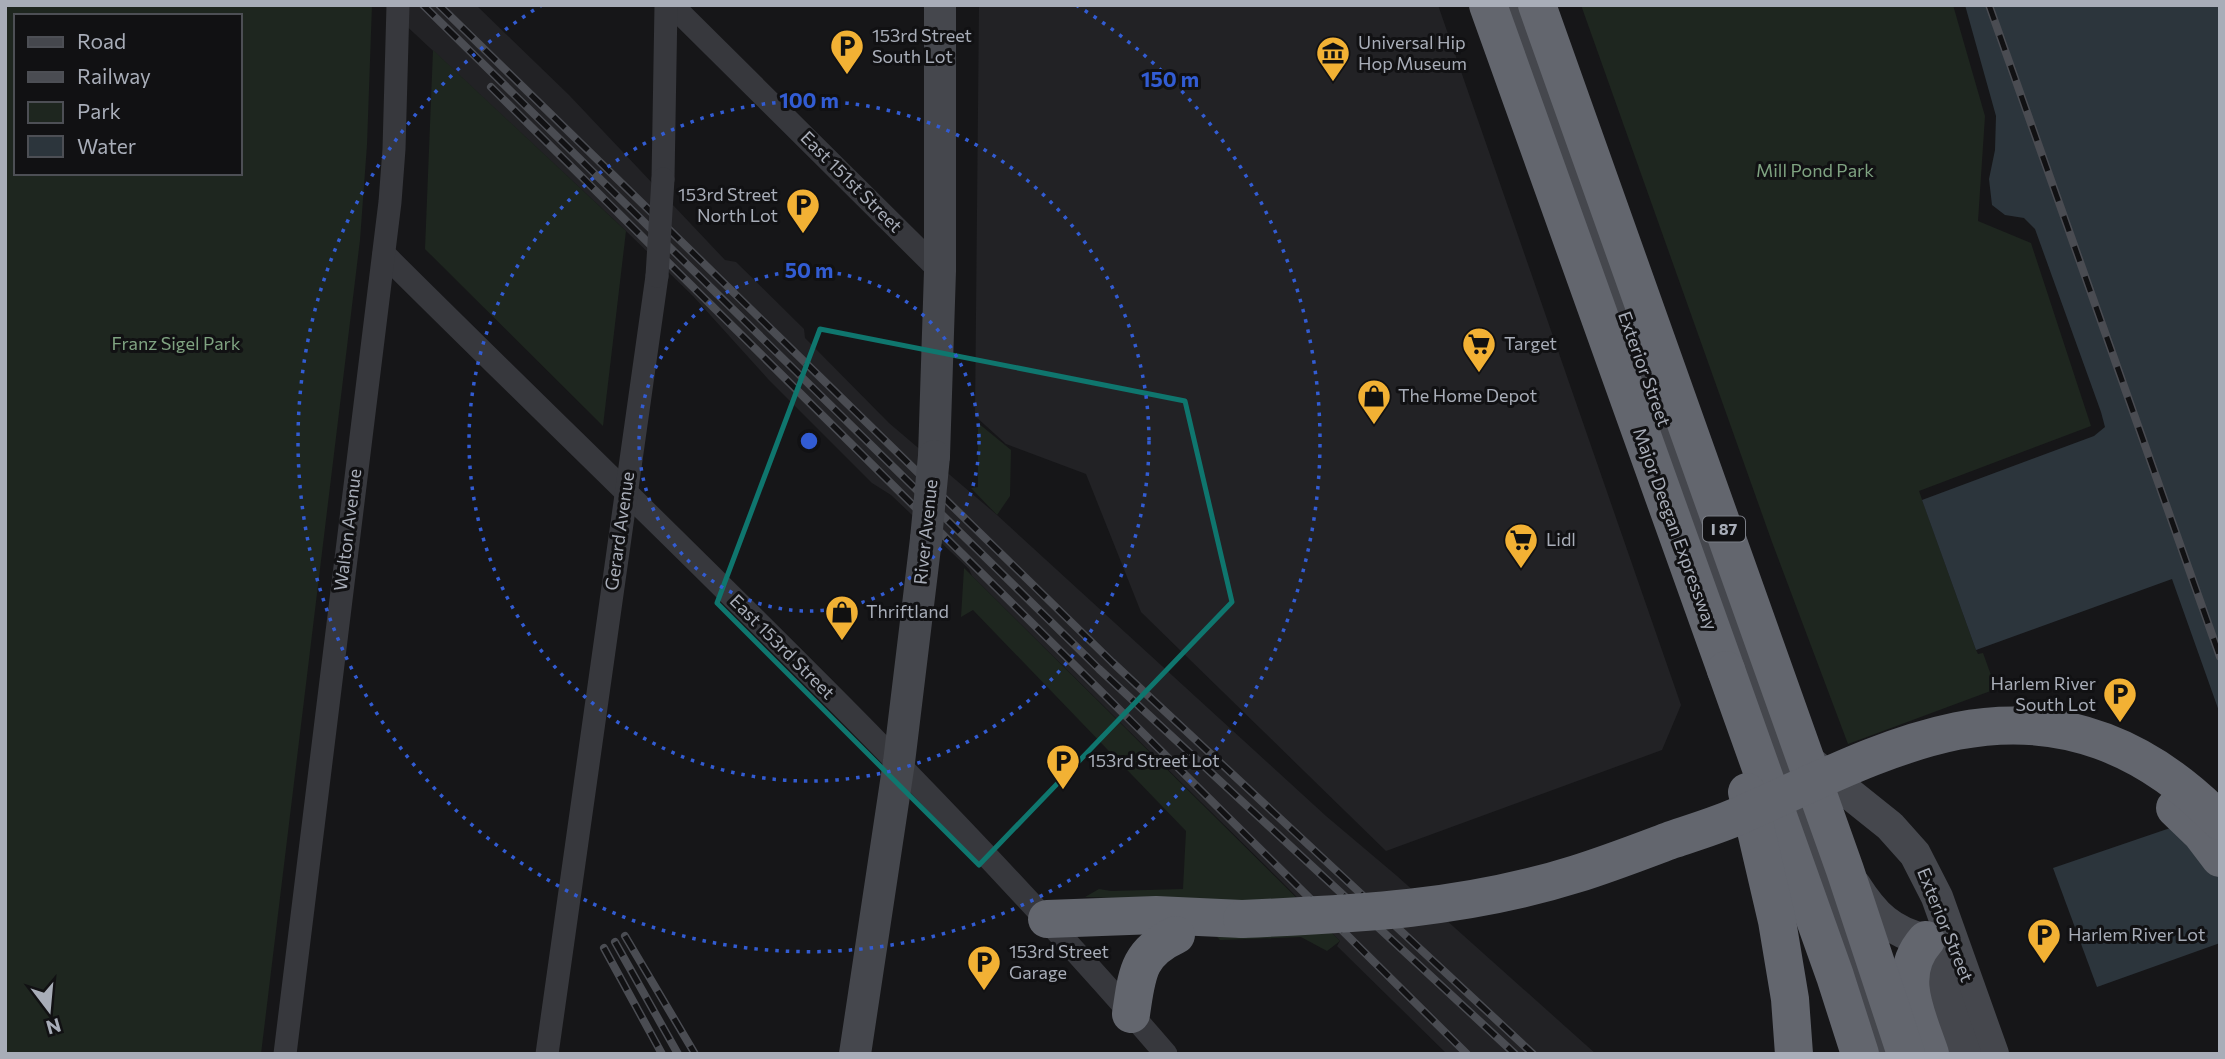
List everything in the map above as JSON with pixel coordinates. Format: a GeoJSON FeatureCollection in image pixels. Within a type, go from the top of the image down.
{"type":"FeatureCollection","features":[{"type":"Feature","properties":{"kind":"highway","name":"Major Deegan Expressway"},"geometry":{"type":"LineString","coordinates":[[1488,5],[1831,963],[1860,1054]]}},
{"type":"Feature","properties":{"kind":"highway","name":"I 87"},"geometry":{"type":"LineString","coordinates":[[1537,5],[1840,857],[1906,1054]]}},
{"type":"Feature","properties":{"kind":"highway"},"geometry":{"type":"LineString","coordinates":[[1726,670],[1748,797],[1779,934],[1790,999],[1794,1054]]}},
{"type":"Feature","properties":{"kind":"highway"},"geometry":{"type":"LineString","coordinates":[[1058,931],[1375,913],[1475,900],[1576,874],[1732,818],[1854,764],[1958,731],[2021,727],[2088,736],[2130,752],[2152,764],[2181,784],[2220,821]]}},
{"type":"Feature","properties":{"kind":"highway"},"geometry":{"type":"LineString","coordinates":[[1732,818],[1860,785],[1964,752],[2025,747],[2086,758],[2133,778],[2188,819],[2202,832],[2220,858]]}},
{"type":"Feature","properties":{"kind":"highway"},"geometry":{"type":"LineString","coordinates":[[1131,1014],[1137,977],[1143,961],[1166,925]]}},
{"type":"Feature","properties":{"kind":"highway"},"geometry":{"type":"LineString","coordinates":[[1930,1054],[1910,987],[1913,959],[1938,934]]}},
{"type":"Feature","properties":{"kind":"main road","name":"River Avenue"},"geometry":{"type":"LineString","coordinates":[[855,1054],[899,762],[934,456],[940,271],[940,5]]}},
{"type":"Feature","properties":{"kind":"main road","name":"Exterior Street"},"geometry":{"type":"LineString","coordinates":[[1514,5],[1789,777],[1873,911],[1898,931],[1938,934]]}},
{"type":"Feature","properties":{"kind":"main road","name":"Exterior Street"},"geometry":{"type":"LineString","coordinates":[[1773,733],[1890,826],[1915,854],[1931,881],[1938,934],[1965,1054]]}},
{"type":"Feature","properties":{"kind":"main road"},"geometry":{"type":"LineString","coordinates":[[1789,777],[1872,1015],[1883,1054]]}},
{"type":"Feature","properties":{"kind":"main road","name":"Exterior Street"},"geometry":{"type":"LineString","coordinates":[[1938,934],[1993,1054]]}},
{"type":"Feature","properties":{"kind":"street","name":"Gerard Avenue"},"geometry":{"type":"LineString","coordinates":[[547,1054],[657,276],[669,5]]}},
{"type":"Feature","properties":{"kind":"street","name":"East 151st Street"},"geometry":{"type":"LineString","coordinates":[[669,5],[940,271]]}},
{"type":"Feature","properties":{"kind":"street","name":"Walton Avenue"},"geometry":{"type":"LineString","coordinates":[[285,1054],[366,381],[384,254],[394,149],[398,13]]}},
{"type":"Feature","properties":{"kind":"street","name":"East 153rd Street"},"geometry":{"type":"LineString","coordinates":[[384,254],[899,762],[1058,931],[1166,1054]]}},
{"type":"Feature","properties":{"kind":"highlighted area"},"geometry":{"type":"Polygon","coordinates":[[[820,329],[1185,401],[1232,602],[979,865],[717,603],[820,329]]]}},
{"type":"Feature","properties":{"kind":"shaded area"},"geometry":{"type":"Polygon","coordinates":[[[384,5],[476,5],[569,95],[725,260],[736,262],[804,329],[805,338],[889,423],[997,515],[1326,816],[1596,1054],[1447,1054],[1337,946],[1340,941],[1281,881],[972,576],[969,569],[891,495],[872,483],[768,379],[693,296],[384,5]]]}},
{"type":"Feature","properties":{"kind":"shaded area"},"geometry":{"type":"Polygon","coordinates":[[[979,5],[1438,5],[1681,705],[1662,750],[1386,851],[1141,612],[1086,474],[1006,444],[975,416],[979,5]]]}},
{"type":"Feature","properties":{"kind":"green space","name":"Franz Sigel Park"},"geometry":{"type":"Polygon","coordinates":[[[5,5],[372,5],[367,145],[360,240],[261,1054],[5,1054],[5,5]]]}},
{"type":"Feature","properties":{"kind":"green space","name":"Mill Pond Park"},"geometry":{"type":"Polygon","coordinates":[[[1581,5],[1953,5],[1985,116],[1978,221],[2031,243],[2091,426],[1919,491],[1976,650],[1978,654],[1983,653],[1996,689],[1848,744],[1772,542],[1581,5]]]}},
{"type":"Feature","properties":{"kind":"green space"},"geometry":{"type":"Polygon","coordinates":[[[433,50],[626,231],[603,426],[425,249],[433,50]]]}},
{"type":"Feature","properties":{"kind":"green space"},"geometry":{"type":"Polygon","coordinates":[[[978,423],[1011,450],[1010,496],[997,515],[971,488],[978,487],[978,423]]]}},
{"type":"Feature","properties":{"kind":"green space"},"geometry":{"type":"Polygon","coordinates":[[[964,568],[1340,941],[1327,951],[1301,937],[1220,940],[1182,900],[1085,897],[1099,889],[1183,889],[1186,831],[973,610],[961,617],[964,568]]]}},
{"type":"Feature","properties":{"kind":"water"},"geometry":{"type":"Polygon","coordinates":[[[1965,5],[2220,5],[2220,714],[2172,579],[1976,650],[1922,500],[2094,436],[2105,427],[2035,229],[2024,218],[2005,215],[1992,205],[1989,179],[1995,150],[1996,116],[1965,5]]]}},
{"type":"Feature","properties":{"kind":"water"},"geometry":{"type":"Polygon","coordinates":[[[2220,811],[2220,943],[2097,987],[2053,868],[2220,811]]]}},
{"type":"Feature","properties":{"kind":"railway"},"geometry":{"type":"LineString","coordinates":[[423,5],[1099,669],[1515,1054]]}},
{"type":"Feature","properties":{"kind":"railway"},"geometry":{"type":"LineString","coordinates":[[439,5],[1112,662],[1533,1054]]}},
{"type":"Feature","properties":{"kind":"railway"},"geometry":{"type":"LineString","coordinates":[[1989,5],[2220,657]]}},
{"type":"Feature","properties":{"kind":"railway"},"geometry":{"type":"LineString","coordinates":[[491,87],[1467,1054]]}},
{"type":"Feature","properties":{"kind":"railway"},"geometry":{"type":"LineString","coordinates":[[625,936],[695,1054]]}},
{"type":"Feature","properties":{"kind":"railway"},"geometry":{"type":"LineString","coordinates":[[615,942],[678,1054]]}},
{"type":"Feature","properties":{"kind":"railway"},"geometry":{"type":"LineString","coordinates":[[604,948],[662,1054]]}},
{"type":"Feature","properties":{"kind":"place","name":"153rd Street South Lot"},"geometry":{"type":"Point","coordinates":[847,76]}},
{"type":"Feature","properties":{"kind":"place","name":"Universal Hip Hop Museum"},"geometry":{"type":"Point","coordinates":[1333,83]}},
{"type":"Feature","properties":{"kind":"place","name":"153rd Street North Lot"},"geometry":{"type":"Point","coordinates":[803,235]}},
{"type":"Feature","properties":{"kind":"place","name":"Target"},"geometry":{"type":"Point","coordinates":[1479,374]}},
{"type":"Feature","properties":{"kind":"place","name":"The Home Depot"},"geometry":{"type":"Point","coordinates":[1374,426]}},
{"type":"Feature","properties":{"kind":"place","name":"Lidl"},"geometry":{"type":"Point","coordinates":[1521,570]}},
{"type":"Feature","properties":{"kind":"place","name":"Thriftland"},"geometry":{"type":"Point","coordinates":[842,642]}},
{"type":"Feature","properties":{"kind":"place","name":"Harlem River South Lot"},"geometry":{"type":"Point","coordinates":[2120,724]}},
{"type":"Feature","properties":{"kind":"place","name":"153rd Street Lot"},"geometry":{"type":"Point","coordinates":[1063,791]}},
{"type":"Feature","properties":{"kind":"place","name":"Harlem River Lot"},"geometry":{"type":"Point","coordinates":[2044,965]}},
{"type":"Feature","properties":{"kind":"place","name":"153rd Street Garage"},"geometry":{"type":"Point","coordinates":[984,992]}}]}
